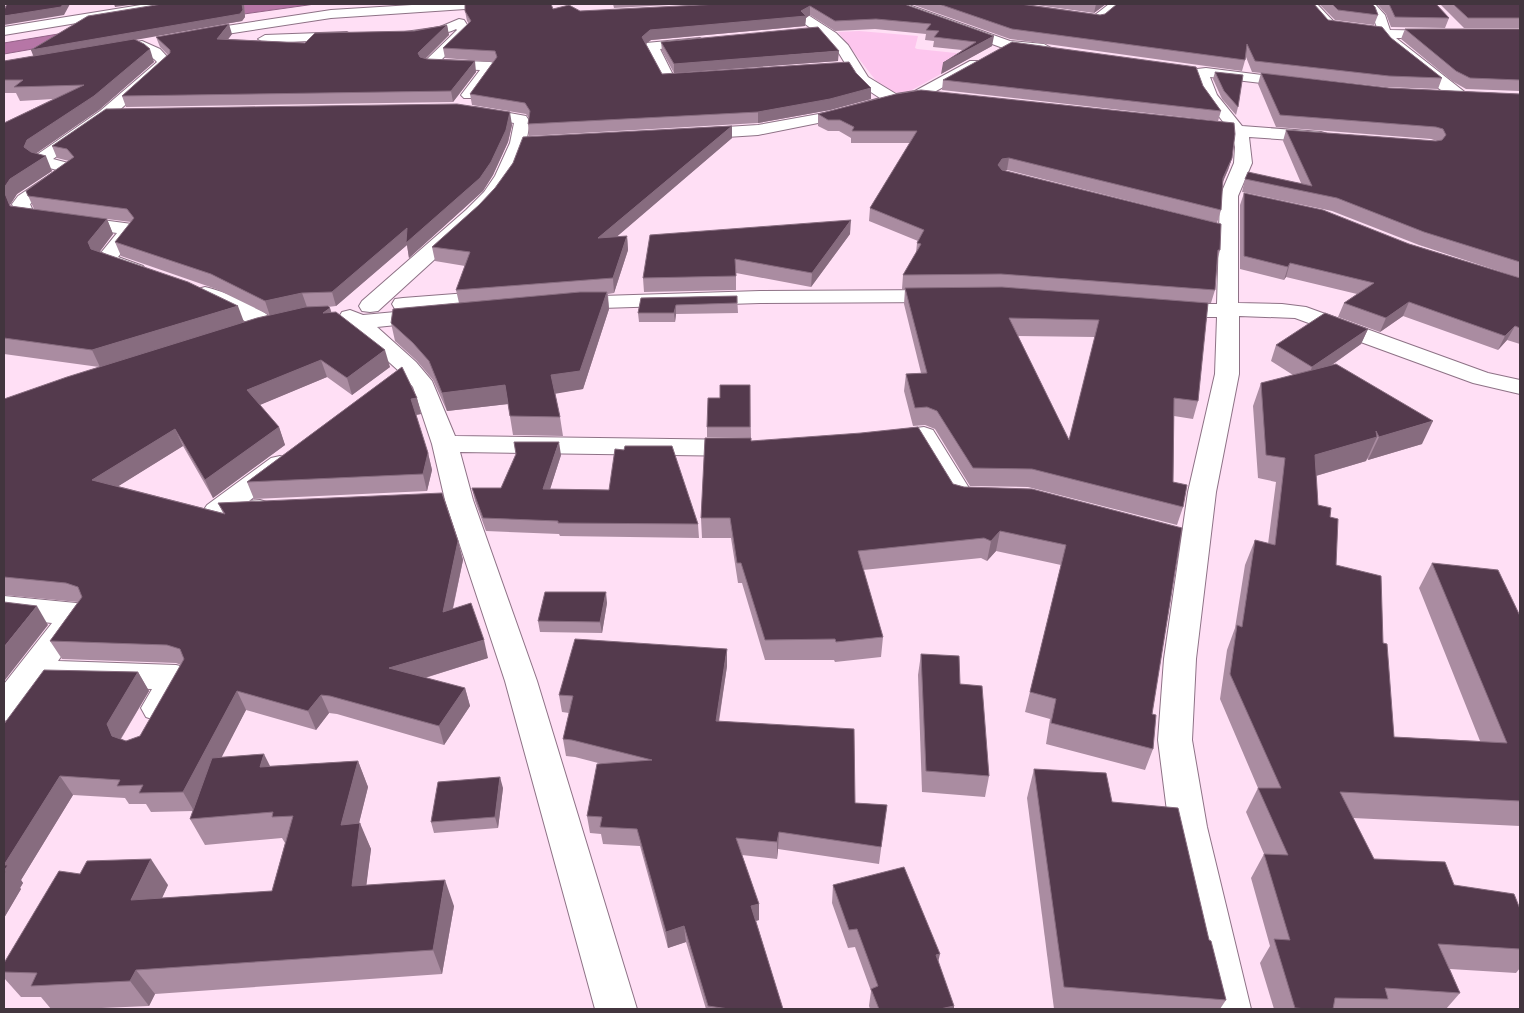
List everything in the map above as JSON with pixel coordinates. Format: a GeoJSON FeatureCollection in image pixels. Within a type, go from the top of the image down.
{"type":"FeatureCollection","features":[{"type":"Feature","properties":{"kind":"street"},"geometry":{"type":"LineString","coordinates":[[4,31],[168,4]]}},
{"type":"Feature","properties":{"kind":"street"},"geometry":{"type":"LineString","coordinates":[[181,44],[331,14],[480,4]]}},
{"type":"Feature","properties":{"kind":"street"},"geometry":{"type":"LineString","coordinates":[[780,4],[823,30],[843,48],[862,80],[893,99]]}},
{"type":"Feature","properties":{"kind":"street"},"geometry":{"type":"LineString","coordinates":[[895,4],[1008,45],[1060,51]]}},
{"type":"Feature","properties":{"kind":"street"},"geometry":{"type":"LineString","coordinates":[[994,4],[1098,19],[1116,4]]}},
{"type":"Feature","properties":{"kind":"street"},"geometry":{"type":"LineString","coordinates":[[1311,4],[1328,24],[1386,33],[1452,33]]}},
{"type":"Feature","properties":{"kind":"street"},"geometry":{"type":"LineString","coordinates":[[1368,4],[1380,15],[1386,33],[1394,44],[1419,66],[1463,96]]}},
{"type":"Feature","properties":{"kind":"street"},"geometry":{"type":"LineString","coordinates":[[350,314],[473,214],[504,176],[518,143],[522,122],[520,119],[459,109],[490,66],[429,64],[464,31],[446,7]]}},
{"type":"Feature","properties":{"kind":"street"},"geometry":{"type":"LineString","coordinates":[[948,22],[968,14]]}},
{"type":"Feature","properties":{"kind":"street"},"geometry":{"type":"LineString","coordinates":[[397,36],[443,30],[459,23]]}},
{"type":"Feature","properties":{"kind":"street"},"geometry":{"type":"LineString","coordinates":[[804,32],[823,30]]}},
{"type":"Feature","properties":{"kind":"street"},"geometry":{"type":"LineString","coordinates":[[156,277],[106,259],[124,240],[128,232],[125,228],[18,220],[21,204],[24,200],[68,170],[66,167],[48,164],[41,160],[106,114],[165,62],[148,46],[360,36]]}},
{"type":"Feature","properties":{"kind":"street"},"geometry":{"type":"LineString","coordinates":[[707,77],[668,80],[652,46],[718,40]]}},
{"type":"Feature","properties":{"kind":"street"},"geometry":{"type":"LineString","coordinates":[[920,94],[1008,45]]}},
{"type":"Feature","properties":{"kind":"street"},"geometry":{"type":"LineString","coordinates":[[835,68],[854,66]]}},
{"type":"Feature","properties":{"kind":"street"},"geometry":{"type":"LineString","coordinates":[[1230,1009],[1188,827],[1175,740],[1180,659],[1202,492],[1227,374],[1229,311],[1221,231],[1239,198],[1230,186],[1243,163],[1243,147],[1203,85],[1197,71],[1308,84]]}},
{"type":"Feature","properties":{"kind":"street"},"geometry":{"type":"LineString","coordinates":[[682,135],[758,130],[832,116],[893,99],[920,94],[947,97]]}},
{"type":"Feature","properties":{"kind":"street"},"geometry":{"type":"LineString","coordinates":[[1436,96],[1482,97]]}},
{"type":"Feature","properties":{"kind":"street"},"geometry":{"type":"LineString","coordinates":[[106,114],[136,114]]}},
{"type":"Feature","properties":{"kind":"street"},"geometry":{"type":"LineString","coordinates":[[1231,129],[1340,139]]}},
{"type":"Feature","properties":{"kind":"street"},"geometry":{"type":"LineString","coordinates":[[518,143],[537,142]]}},
{"type":"Feature","properties":{"kind":"street"},"geometry":{"type":"LineString","coordinates":[[191,288],[243,310],[267,325]]}},
{"type":"Feature","properties":{"kind":"street"},"geometry":{"type":"LineString","coordinates":[[643,288],[553,298],[582,302],[760,297],[959,296]]}},
{"type":"Feature","properties":{"kind":"street"},"geometry":{"type":"LineString","coordinates":[[350,314],[514,302]]}},
{"type":"Feature","properties":{"kind":"street"},"geometry":{"type":"LineString","coordinates":[[1154,308],[1201,312],[1273,308],[1298,312],[1481,378],[1520,387]]}},
{"type":"Feature","properties":{"kind":"street"},"geometry":{"type":"LineString","coordinates":[[350,314],[400,373],[424,386],[445,444],[444,501],[521,681],[616,1009]]}},
{"type":"Feature","properties":{"kind":"street"},"geometry":{"type":"LineString","coordinates":[[240,334],[267,325],[291,320]]}},
{"type":"Feature","properties":{"kind":"street"},"geometry":{"type":"LineString","coordinates":[[858,440],[924,435],[961,496],[1009,498]]}},
{"type":"Feature","properties":{"kind":"street"},"geometry":{"type":"LineString","coordinates":[[445,444],[764,448]]}},
{"type":"Feature","properties":{"kind":"street"},"geometry":{"type":"LineString","coordinates":[[285,508],[217,511],[297,451]]}},
{"type":"Feature","properties":{"kind":"street"},"geometry":{"type":"LineString","coordinates":[[1168,535],[1196,542]]}},
{"type":"Feature","properties":{"kind":"street"},"geometry":{"type":"LineString","coordinates":[[4,607],[76,614],[4,708]]}},
{"type":"Feature","properties":{"kind":"street"},"geometry":{"type":"LineString","coordinates":[[31,673],[176,677],[142,736]]}},
{"type":"Feature","properties":{"kind":"shaded area"},"geometry":{"type":"Polygon","coordinates":[[[239,4],[315,4],[187,22],[4,54],[4,43],[239,4]]]}},
{"type":"Feature","properties":{"kind":"shaded area"},"geometry":{"type":"Polygon","coordinates":[[[859,31],[918,36],[915,48],[917,49],[975,55],[910,91],[894,92],[877,82],[838,32],[859,31]]]}},
{"type":"Feature","properties":{"kind":"building"},"geometry":{"type":"Polygon","coordinates":[[[7,4],[63,4],[61,7],[4,16],[7,4]]]}},
{"type":"Feature","properties":{"kind":"building"},"geometry":{"type":"Polygon","coordinates":[[[162,4],[242,4],[243,10],[240,14],[31,50],[88,16],[162,4]]]}},
{"type":"Feature","properties":{"kind":"building"},"geometry":{"type":"Polygon","coordinates":[[[465,4],[551,4],[553,9],[569,5],[580,11],[719,4],[904,4],[994,36],[943,63],[976,42],[934,37],[939,31],[926,30],[931,24],[876,19],[835,21],[810,6],[801,11],[806,16],[650,30],[642,37],[662,74],[849,62],[856,73],[871,88],[830,99],[758,112],[528,124],[530,111],[525,103],[470,94],[497,57],[495,51],[443,48],[471,21],[465,11],[465,4]]]}},
{"type":"Feature","properties":{"kind":"building"},"geometry":{"type":"Polygon","coordinates":[[[939,4],[1020,4],[1100,15],[1105,14],[1117,4],[1314,4],[1328,20],[1382,27],[1391,38],[1442,78],[1389,76],[1255,61],[1247,44],[1245,60],[1012,29],[939,4]]]}},
{"type":"Feature","properties":{"kind":"building"},"geometry":{"type":"Polygon","coordinates":[[[1332,4],[1372,4],[1378,15],[1338,10],[1332,4]]]}},
{"type":"Feature","properties":{"kind":"building"},"geometry":{"type":"Polygon","coordinates":[[[1389,4],[1436,4],[1449,18],[1395,17],[1389,4]]]}},
{"type":"Feature","properties":{"kind":"building"},"geometry":{"type":"Polygon","coordinates":[[[1453,4],[1520,4],[1520,18],[1468,18],[1453,4]]]}},
{"type":"Feature","properties":{"kind":"building"},"geometry":{"type":"Polygon","coordinates":[[[229,24],[217,39],[305,43],[315,33],[414,31],[447,25],[418,53],[420,57],[475,61],[451,91],[122,96],[170,53],[170,50],[156,37],[229,24]]]}},
{"type":"Feature","properties":{"kind":"building"},"geometry":{"type":"Polygon","coordinates":[[[818,27],[839,51],[674,64],[661,42],[818,27]]]}},
{"type":"Feature","properties":{"kind":"building"},"geometry":{"type":"Polygon","coordinates":[[[1405,29],[1520,29],[1520,80],[1470,78],[1456,71],[1405,29]]]}},
{"type":"Feature","properties":{"kind":"building"},"geometry":{"type":"Polygon","coordinates":[[[134,39],[150,49],[94,96],[27,140],[24,147],[31,152],[46,156],[10,179],[4,188],[4,123],[84,85],[14,87],[23,80],[4,80],[4,61],[134,39]]]}},
{"type":"Feature","properties":{"kind":"building"},"geometry":{"type":"Polygon","coordinates":[[[1012,42],[1196,67],[1203,86],[1221,111],[943,80],[1012,42]]]}},
{"type":"Feature","properties":{"kind":"building"},"geometry":{"type":"Polygon","coordinates":[[[1215,72],[1243,75],[1238,107],[1224,91],[1215,72]]]}},
{"type":"Feature","properties":{"kind":"building"},"geometry":{"type":"Polygon","coordinates":[[[1261,73],[1389,88],[1520,94],[1520,262],[1424,232],[1337,198],[1245,179],[1248,172],[1312,186],[1286,130],[1436,141],[1442,140],[1446,135],[1443,129],[1436,127],[1280,115],[1261,73]]]}},
{"type":"Feature","properties":{"kind":"building"},"geometry":{"type":"Polygon","coordinates":[[[921,90],[1234,123],[1235,134],[1232,158],[1223,178],[1221,210],[1009,158],[1002,159],[998,165],[1002,170],[1221,224],[1215,290],[1001,274],[903,275],[921,244],[917,243],[924,230],[870,208],[917,131],[852,131],[854,127],[840,120],[828,120],[818,114],[896,94],[921,90]]]}},
{"type":"Feature","properties":{"kind":"building"},"geometry":{"type":"Polygon","coordinates":[[[457,104],[510,112],[506,130],[491,162],[480,178],[406,243],[407,228],[332,292],[302,293],[265,301],[211,274],[115,242],[134,218],[127,209],[28,196],[26,191],[74,157],[67,149],[52,146],[106,109],[457,104]]]}},
{"type":"Feature","properties":{"kind":"building"},"geometry":{"type":"Polygon","coordinates":[[[732,126],[598,238],[627,236],[613,278],[456,290],[470,252],[432,247],[495,188],[513,163],[523,137],[732,126]]]}},
{"type":"Feature","properties":{"kind":"building"},"geometry":{"type":"Polygon","coordinates":[[[4,191],[10,206],[107,219],[88,242],[91,249],[188,282],[238,306],[92,350],[4,338],[4,191]]]}},
{"type":"Feature","properties":{"kind":"building"},"geometry":{"type":"Polygon","coordinates":[[[1244,193],[1323,210],[1409,244],[1520,278],[1520,328],[1515,326],[1505,336],[1409,302],[1386,318],[1344,303],[1374,283],[1290,263],[1288,267],[1244,256],[1244,193]]]}},
{"type":"Feature","properties":{"kind":"building"},"geometry":{"type":"Polygon","coordinates":[[[851,220],[812,273],[735,259],[736,276],[643,278],[650,235],[851,220]]]}},
{"type":"Feature","properties":{"kind":"building"},"geometry":{"type":"Polygon","coordinates":[[[1002,287],[1208,303],[1198,401],[1174,398],[1173,482],[1187,485],[1183,507],[1032,469],[973,468],[937,411],[927,407],[915,408],[906,374],[927,373],[905,288],[1002,287]],[[1009,318],[1069,440],[1099,320],[1009,318]]]}},
{"type":"Feature","properties":{"kind":"building"},"geometry":{"type":"Polygon","coordinates":[[[580,292],[607,292],[580,371],[551,375],[560,417],[510,416],[505,385],[442,393],[429,361],[391,323],[393,309],[580,292]]]}},
{"type":"Feature","properties":{"kind":"building"},"geometry":{"type":"Polygon","coordinates":[[[737,296],[737,303],[676,305],[674,313],[638,313],[641,298],[737,296]]]}},
{"type":"Feature","properties":{"kind":"building"},"geometry":{"type":"Polygon","coordinates":[[[328,306],[330,308],[323,313],[336,312],[385,350],[347,378],[321,360],[247,390],[279,427],[205,480],[175,429],[92,480],[225,514],[218,503],[442,493],[458,541],[443,612],[471,603],[484,640],[389,668],[465,688],[439,726],[330,696],[321,695],[308,711],[237,691],[183,792],[139,793],[143,785],[117,786],[120,780],[60,776],[4,865],[4,724],[44,670],[138,672],[107,724],[112,736],[126,741],[140,736],[184,659],[180,649],[167,645],[50,641],[82,597],[78,587],[66,583],[4,577],[4,399],[67,377],[257,318],[305,307],[328,306]]]}},
{"type":"Feature","properties":{"kind":"building"},"geometry":{"type":"Polygon","coordinates":[[[1325,313],[1368,329],[1312,367],[1276,345],[1325,313]]]}},
{"type":"Feature","properties":{"kind":"building"},"geometry":{"type":"Polygon","coordinates":[[[1336,364],[1433,421],[1379,437],[1376,431],[1377,437],[1315,455],[1318,505],[1331,508],[1330,517],[1338,519],[1336,565],[1381,576],[1383,643],[1387,644],[1394,737],[1507,743],[1432,563],[1498,570],[1520,616],[1520,801],[1340,792],[1374,859],[1445,862],[1454,885],[1514,894],[1520,909],[1520,949],[1438,944],[1460,993],[1385,988],[1388,999],[1335,998],[1333,1009],[1307,1009],[1295,1008],[1274,939],[1290,940],[1264,854],[1288,855],[1258,788],[1281,788],[1230,674],[1237,625],[1242,627],[1255,540],[1275,545],[1285,458],[1266,455],[1261,383],[1336,364]]]}},
{"type":"Feature","properties":{"kind":"building"},"geometry":{"type":"Polygon","coordinates":[[[402,367],[417,398],[411,399],[428,453],[423,474],[247,482],[402,367]]]}},
{"type":"Feature","properties":{"kind":"building"},"geometry":{"type":"Polygon","coordinates":[[[720,385],[750,385],[750,427],[707,427],[708,398],[720,398],[720,385]]]}},
{"type":"Feature","properties":{"kind":"building"},"geometry":{"type":"Polygon","coordinates":[[[918,427],[953,484],[964,487],[1032,489],[1182,528],[1152,714],[1156,715],[1153,749],[1051,723],[1056,699],[1030,692],[1066,545],[1000,531],[991,541],[984,538],[858,551],[883,637],[836,642],[835,639],[765,640],[741,563],[737,563],[730,518],[701,518],[705,438],[751,438],[751,441],[918,427]]]}},
{"type":"Feature","properties":{"kind":"building"},"geometry":{"type":"Polygon","coordinates":[[[514,442],[559,442],[543,489],[609,490],[615,449],[624,450],[625,446],[672,446],[698,524],[558,523],[558,521],[483,518],[472,488],[501,488],[516,454],[514,442]]]}},
{"type":"Feature","properties":{"kind":"building"},"geometry":{"type":"Polygon","coordinates":[[[545,592],[606,592],[600,622],[538,621],[545,592]]]}},
{"type":"Feature","properties":{"kind":"building"},"geometry":{"type":"Polygon","coordinates":[[[4,602],[37,606],[4,647],[4,602]]]}},
{"type":"Feature","properties":{"kind":"building"},"geometry":{"type":"Polygon","coordinates":[[[575,639],[727,649],[716,721],[854,729],[855,803],[887,805],[881,847],[779,832],[777,842],[736,838],[759,904],[751,906],[783,1009],[729,1009],[708,1006],[684,926],[666,932],[637,829],[600,827],[602,817],[587,816],[597,764],[652,760],[563,739],[573,696],[559,695],[575,639]]]}},
{"type":"Feature","properties":{"kind":"building"},"geometry":{"type":"Polygon","coordinates":[[[921,654],[959,656],[960,684],[982,686],[989,776],[926,771],[921,654]]]}},
{"type":"Feature","properties":{"kind":"building"},"geometry":{"type":"Polygon","coordinates":[[[264,754],[260,767],[358,761],[341,825],[360,823],[352,886],[445,880],[433,950],[136,970],[130,981],[31,986],[37,973],[4,972],[4,963],[59,871],[80,874],[87,861],[151,859],[131,900],[272,891],[293,816],[272,817],[273,812],[190,819],[212,758],[264,754]]]}},
{"type":"Feature","properties":{"kind":"building"},"geometry":{"type":"Polygon","coordinates":[[[1034,769],[1106,773],[1112,802],[1178,808],[1209,940],[1211,941],[1226,1000],[1064,987],[1034,769]]]}},
{"type":"Feature","properties":{"kind":"building"},"geometry":{"type":"Polygon","coordinates":[[[500,777],[495,817],[431,822],[438,782],[500,777]]]}},
{"type":"Feature","properties":{"kind":"building"},"geometry":{"type":"Polygon","coordinates":[[[904,867],[940,954],[936,955],[954,1006],[940,1009],[879,1009],[871,989],[878,986],[857,929],[849,930],[833,885],[904,867]]]}}]}
